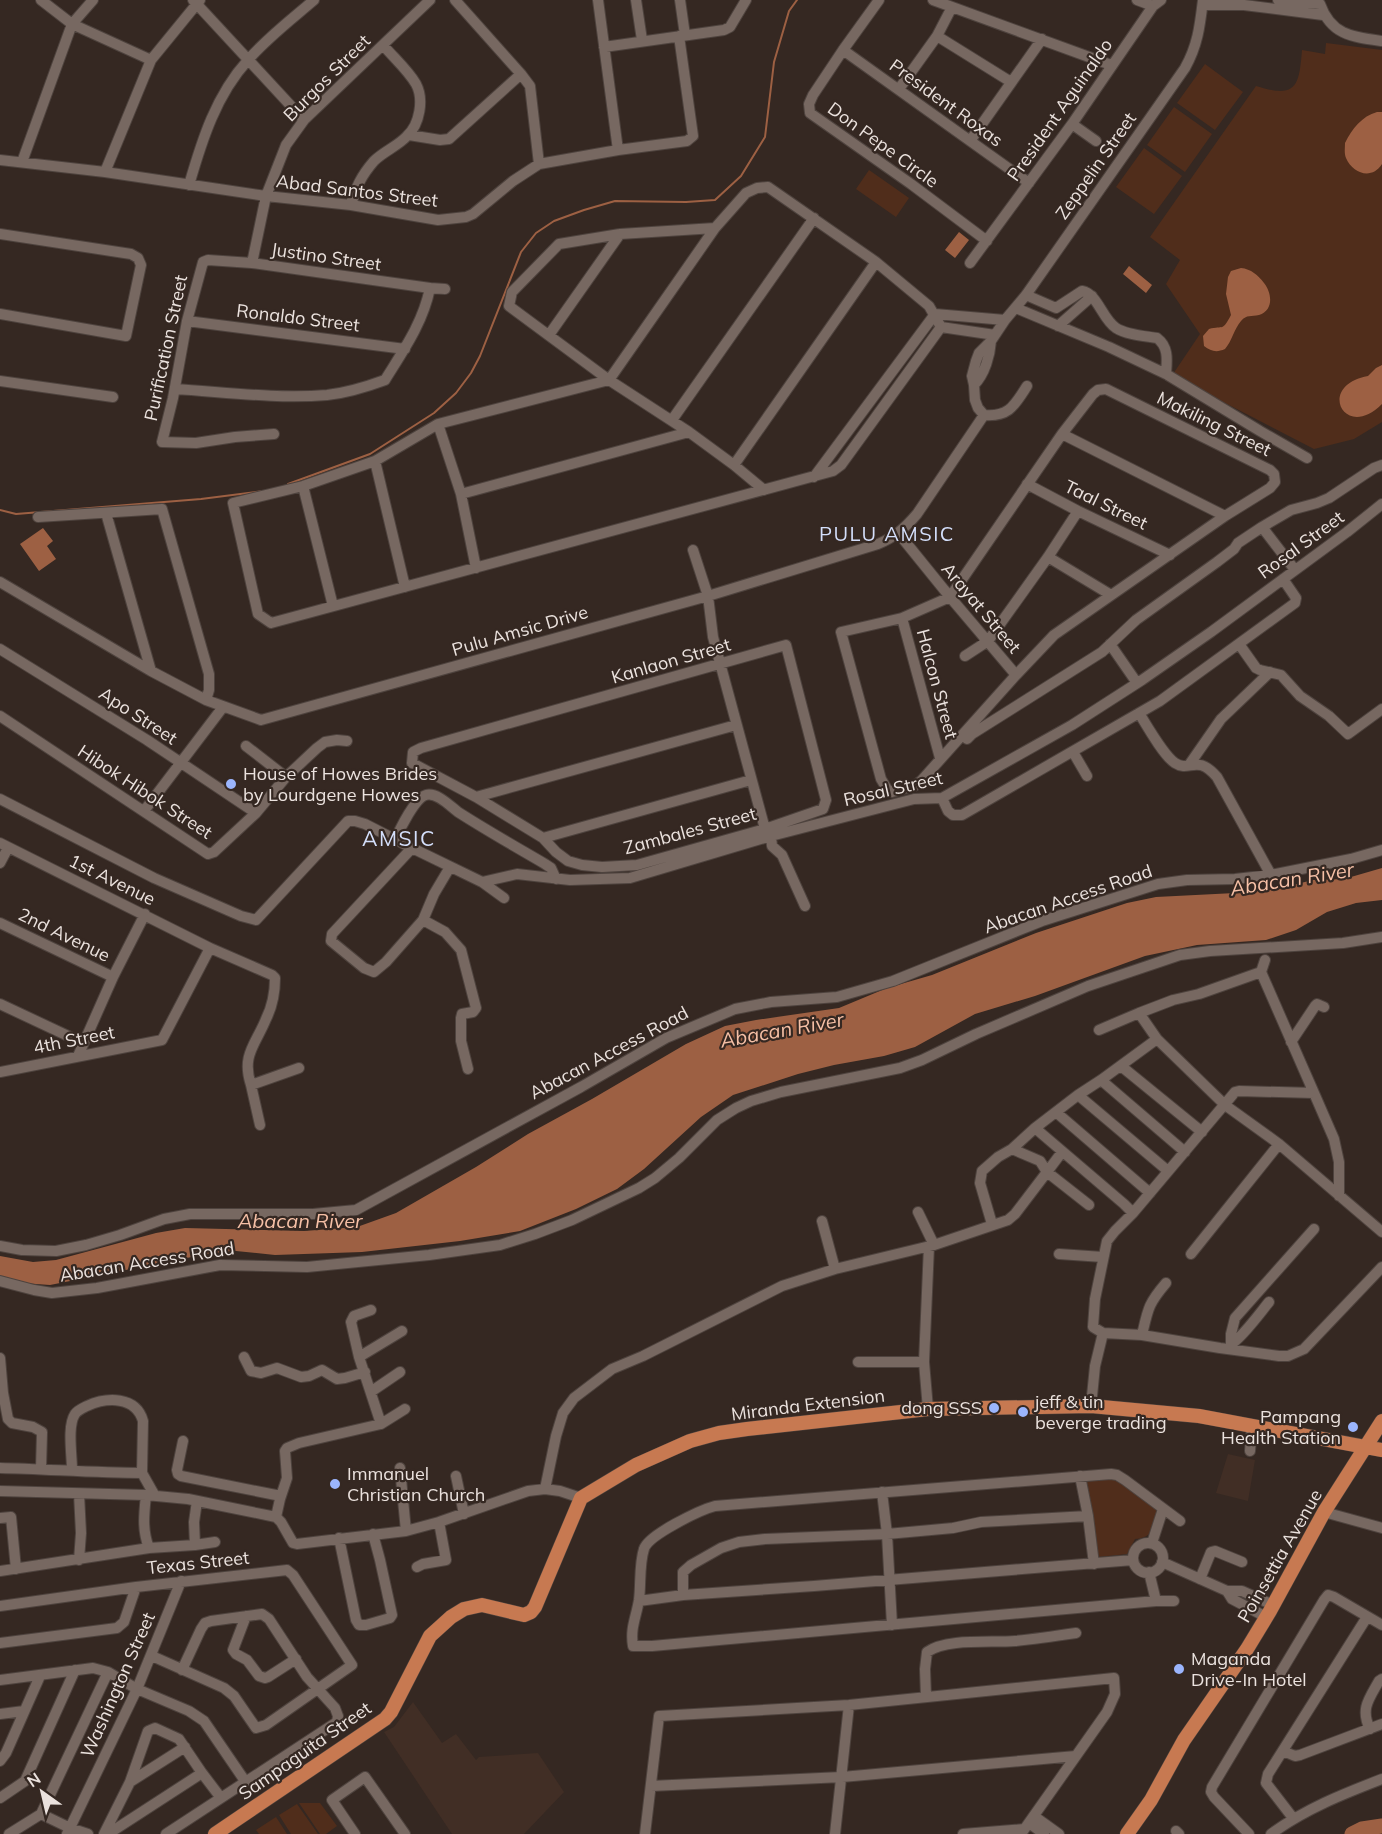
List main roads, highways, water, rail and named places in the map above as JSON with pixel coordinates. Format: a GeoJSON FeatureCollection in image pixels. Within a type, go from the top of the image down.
{"type":"FeatureCollection","features":[{"type":"Feature","properties":{"kind":"main road","name":"Miranda Extension"},"geometry":{"type":"LineString","coordinates":[[507,1609],[524,1615],[535,1607],[580,1498],[636,1465],[690,1441],[719,1433],[928,1409],[1091,1406],[1199,1416],[1382,1449]]}},
{"type":"Feature","properties":{"kind":"main road","name":"Poinsettia Avenue"},"geometry":{"type":"LineString","coordinates":[[1127,1834],[1151,1800],[1184,1740],[1247,1649],[1324,1512],[1382,1421]]}},
{"type":"Feature","properties":{"kind":"main road","name":"Sampaguita Street"},"geometry":{"type":"LineString","coordinates":[[215,1834],[385,1719],[391,1712],[430,1636],[451,1617],[465,1609],[482,1605],[507,1609]]}},
{"type":"Feature","properties":{"kind":"water"},"geometry":{"type":"Polygon","coordinates":[[[1377,112],[1382,112],[1382,164],[1373,172],[1363,173],[1349,164],[1345,154],[1345,143],[1358,124],[1377,112]]]}},
{"type":"Feature","properties":{"kind":"water"},"geometry":{"type":"Polygon","coordinates":[[[959,232],[969,240],[955,258],[945,250],[959,232]]]}},
{"type":"Feature","properties":{"kind":"water"},"geometry":{"type":"Polygon","coordinates":[[[1129,266],[1152,285],[1146,293],[1123,274],[1129,266]]]}},
{"type":"Feature","properties":{"kind":"water"},"geometry":{"type":"Polygon","coordinates":[[[1241,268],[1254,273],[1264,283],[1270,296],[1269,305],[1264,313],[1243,319],[1225,349],[1211,350],[1204,346],[1203,336],[1209,329],[1226,324],[1231,315],[1226,294],[1228,277],[1231,271],[1241,268]]]}},
{"type":"Feature","properties":{"kind":"water"},"geometry":{"type":"Polygon","coordinates":[[[1382,365],[1382,404],[1368,414],[1356,417],[1347,414],[1341,408],[1340,399],[1343,390],[1352,381],[1368,376],[1382,365]]]}},
{"type":"Feature","properties":{"kind":"water"},"geometry":{"type":"Polygon","coordinates":[[[43,528],[53,541],[47,546],[56,559],[39,571],[20,544],[43,528]]]}},
{"type":"Feature","properties":{"kind":"water","name":"Abacan River"},"geometry":{"type":"Polygon","coordinates":[[[1382,868],[1382,900],[1356,903],[1327,912],[1296,930],[1266,940],[1197,945],[1145,956],[1035,996],[975,1014],[915,1047],[798,1074],[733,1095],[701,1117],[644,1169],[617,1189],[576,1209],[520,1231],[460,1241],[362,1252],[275,1255],[236,1251],[212,1253],[50,1285],[22,1283],[0,1277],[0,1256],[33,1262],[56,1260],[156,1233],[185,1228],[304,1231],[357,1227],[396,1213],[686,1044],[725,1026],[839,1008],[887,988],[932,975],[1036,933],[1127,903],[1156,897],[1276,889],[1313,880],[1344,879],[1382,868]]]}},
{"type":"Feature","properties":{"kind":"waterway"},"geometry":{"type":"LineString","coordinates":[[288,484],[370,454],[434,413],[456,393],[480,356],[521,252],[536,233],[554,221],[615,201],[715,200],[741,176],[765,137],[774,62],[789,11],[797,0]]}},
{"type":"Feature","properties":{"kind":"waterway"},"geometry":{"type":"LineString","coordinates":[[0,510],[16,514],[201,499],[263,491]]}},
{"type":"Feature","properties":{"kind":"waterway"},"geometry":{"type":"LineString","coordinates":[[1352,1834],[1362,1829],[1382,1826]]}},
{"type":"Feature","properties":{"kind":"place","name":"House of Howes Brides by Lourdgene Howes"},"geometry":{"type":"Point","coordinates":[231,784]}},
{"type":"Feature","properties":{"kind":"place","name":"dong SSS"},"geometry":{"type":"Point","coordinates":[994,1408]}},
{"type":"Feature","properties":{"kind":"place","name":"jeff & tin beverge trading"},"geometry":{"type":"Point","coordinates":[1023,1412]}},
{"type":"Feature","properties":{"kind":"place","name":"Pampang Health Station"},"geometry":{"type":"Point","coordinates":[1353,1427]}},
{"type":"Feature","properties":{"kind":"place","name":"Immanuel Christian Church"},"geometry":{"type":"Point","coordinates":[335,1484]}},
{"type":"Feature","properties":{"kind":"place","name":"Maganda Drive-In Hotel"},"geometry":{"type":"Point","coordinates":[1179,1669]}},
{"type":"Feature","properties":{"kind":"district","name":"PULU AMSIC"},"geometry":{"type":"Point","coordinates":[887,534]}},
{"type":"Feature","properties":{"kind":"district","name":"AMSIC"},"geometry":{"type":"Point","coordinates":[399,839]}}]}
